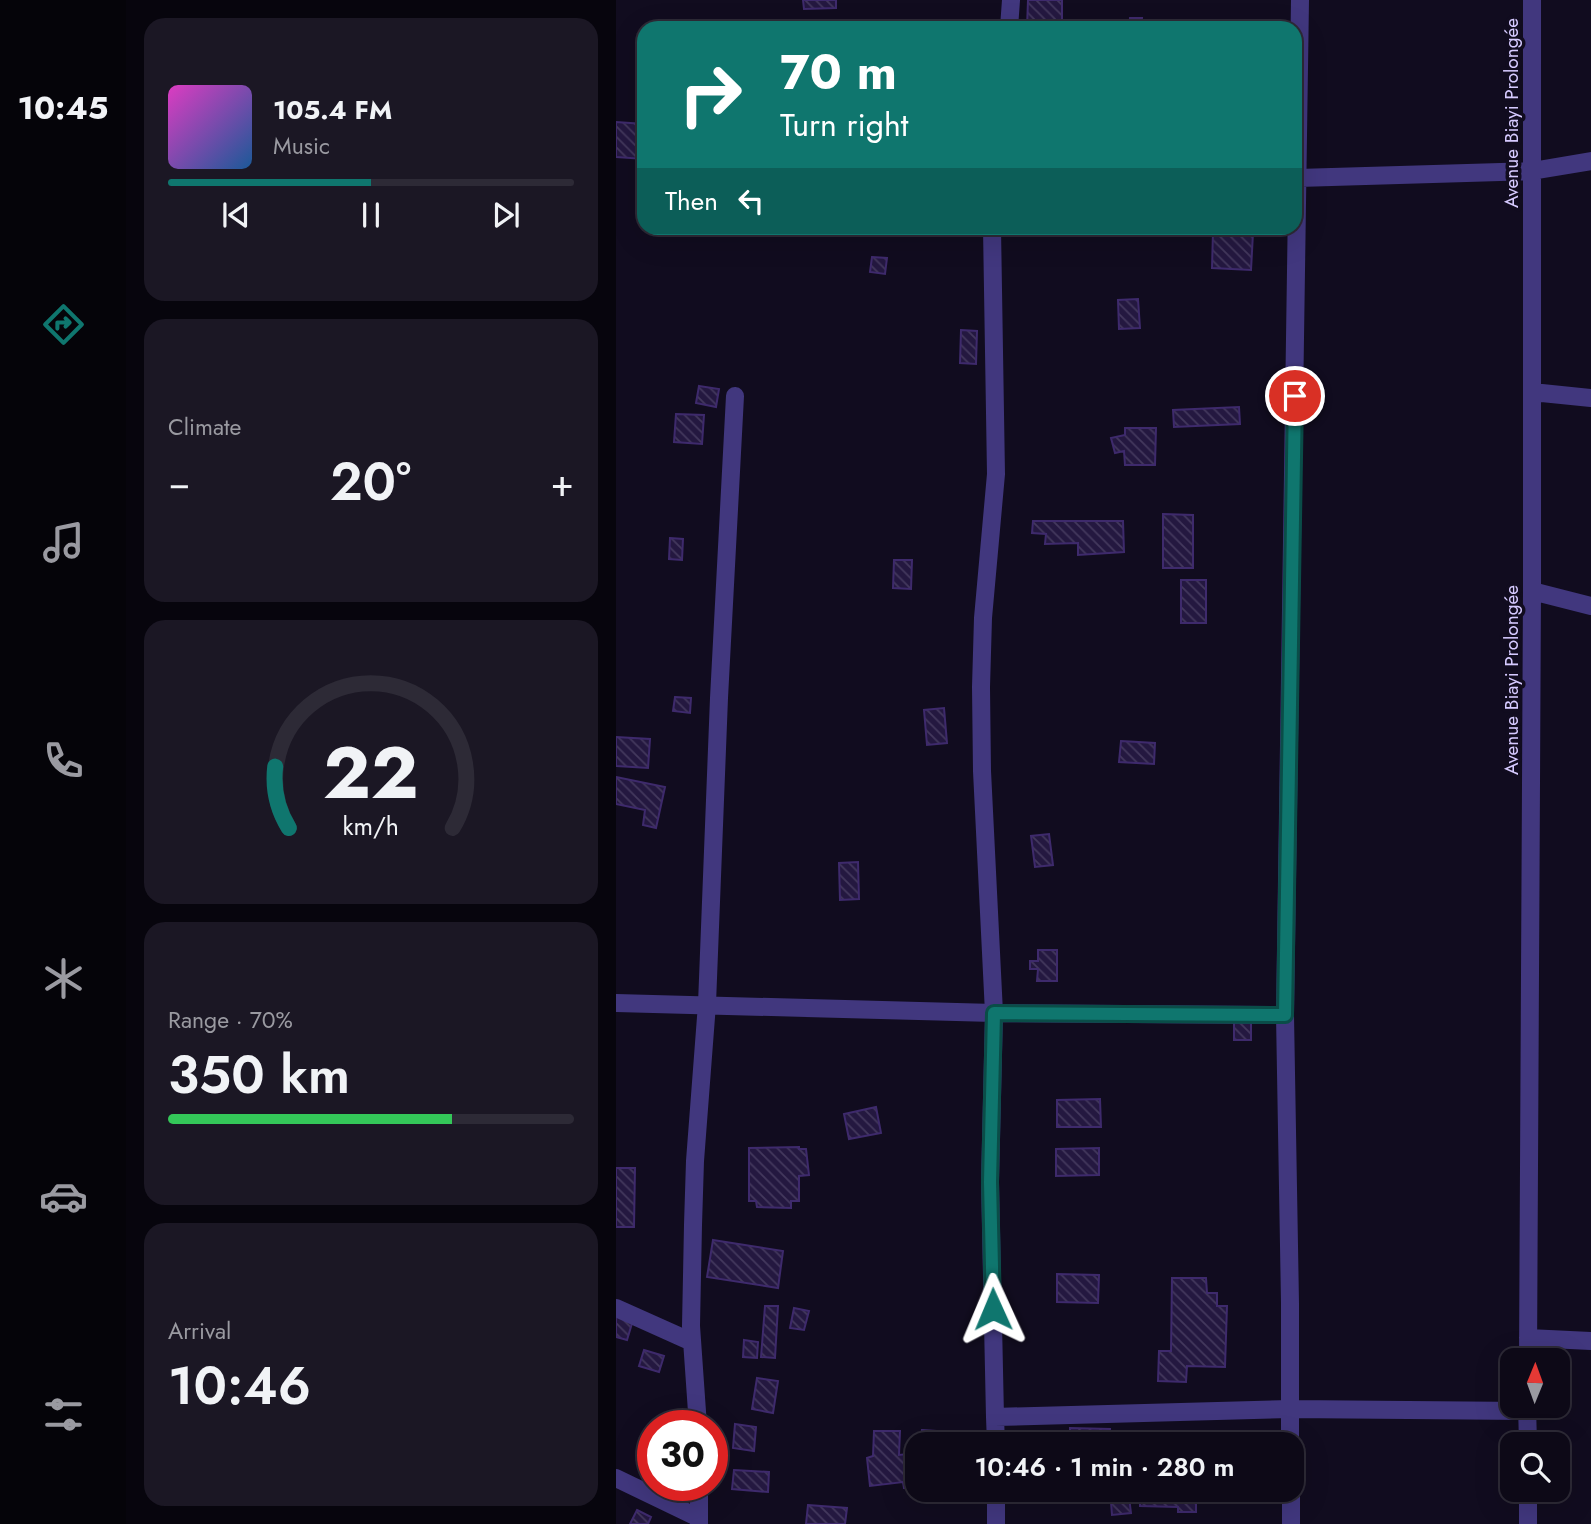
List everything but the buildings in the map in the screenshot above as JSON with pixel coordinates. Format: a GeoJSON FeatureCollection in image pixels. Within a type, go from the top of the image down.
{"type":"FeatureCollection","features":[{"type":"Feature","properties":{"kind":"street"},"geometry":{"type":"LineString","coordinates":[[1010,21],[1012,0]]}},
{"type":"Feature","properties":{"kind":"street"},"geometry":{"type":"LineString","coordinates":[[1300,0],[1300,21]]}},
{"type":"Feature","properties":{"kind":"street","name":"Avenue Biayi Prolongée"},"geometry":{"type":"LineString","coordinates":[[1528,1348],[1532,0]]}},
{"type":"Feature","properties":{"kind":"street"},"geometry":{"type":"LineString","coordinates":[[1302,178],[1532,171],[1591,161]]}},
{"type":"Feature","properties":{"kind":"street"},"geometry":{"type":"LineString","coordinates":[[992,235],[996,474],[983,618],[981,687],[982,771],[994,1013],[990,1182],[996,1432]]}},
{"type":"Feature","properties":{"kind":"street"},"geometry":{"type":"LineString","coordinates":[[1290,1432],[1285,1015],[1297,235]]}},
{"type":"Feature","properties":{"kind":"street"},"geometry":{"type":"LineString","coordinates":[[1532,392],[1591,398]]}},
{"type":"Feature","properties":{"kind":"street"},"geometry":{"type":"LineString","coordinates":[[697,1410],[692,1342],[695,1161],[707,1004],[735,396]]}},
{"type":"Feature","properties":{"kind":"street"},"geometry":{"type":"LineString","coordinates":[[1532,592],[1591,606]]}},
{"type":"Feature","properties":{"kind":"street"},"geometry":{"type":"LineString","coordinates":[[616,1003],[994,1013],[1285,1015]]}},
{"type":"Feature","properties":{"kind":"street"},"geometry":{"type":"LineString","coordinates":[[616,1308],[692,1342]]}},
{"type":"Feature","properties":{"kind":"street"},"geometry":{"type":"LineString","coordinates":[[1528,1338],[1591,1341]]}},
{"type":"Feature","properties":{"kind":"street"},"geometry":{"type":"LineString","coordinates":[[996,1418],[1290,1409],[1500,1408]]}},
{"type":"Feature","properties":{"kind":"street"},"geometry":{"type":"LineString","coordinates":[[616,1478],[699,1521],[699,1501]]}},
{"type":"Feature","properties":{"kind":"street"},"geometry":{"type":"LineString","coordinates":[[996,1502],[996,1524]]}},
{"type":"Feature","properties":{"kind":"street"},"geometry":{"type":"LineString","coordinates":[[1291,1502],[1291,1524]]}},
{"type":"Feature","properties":{"kind":"street"},"geometry":{"type":"LineString","coordinates":[[1528,1502],[1528,1524]]}},
{"type":"Feature","properties":{"kind":"route"},"geometry":{"type":"LineString","coordinates":[[993,1309],[990,1182],[994,1013],[1285,1015],[1295,396]]}}]}
